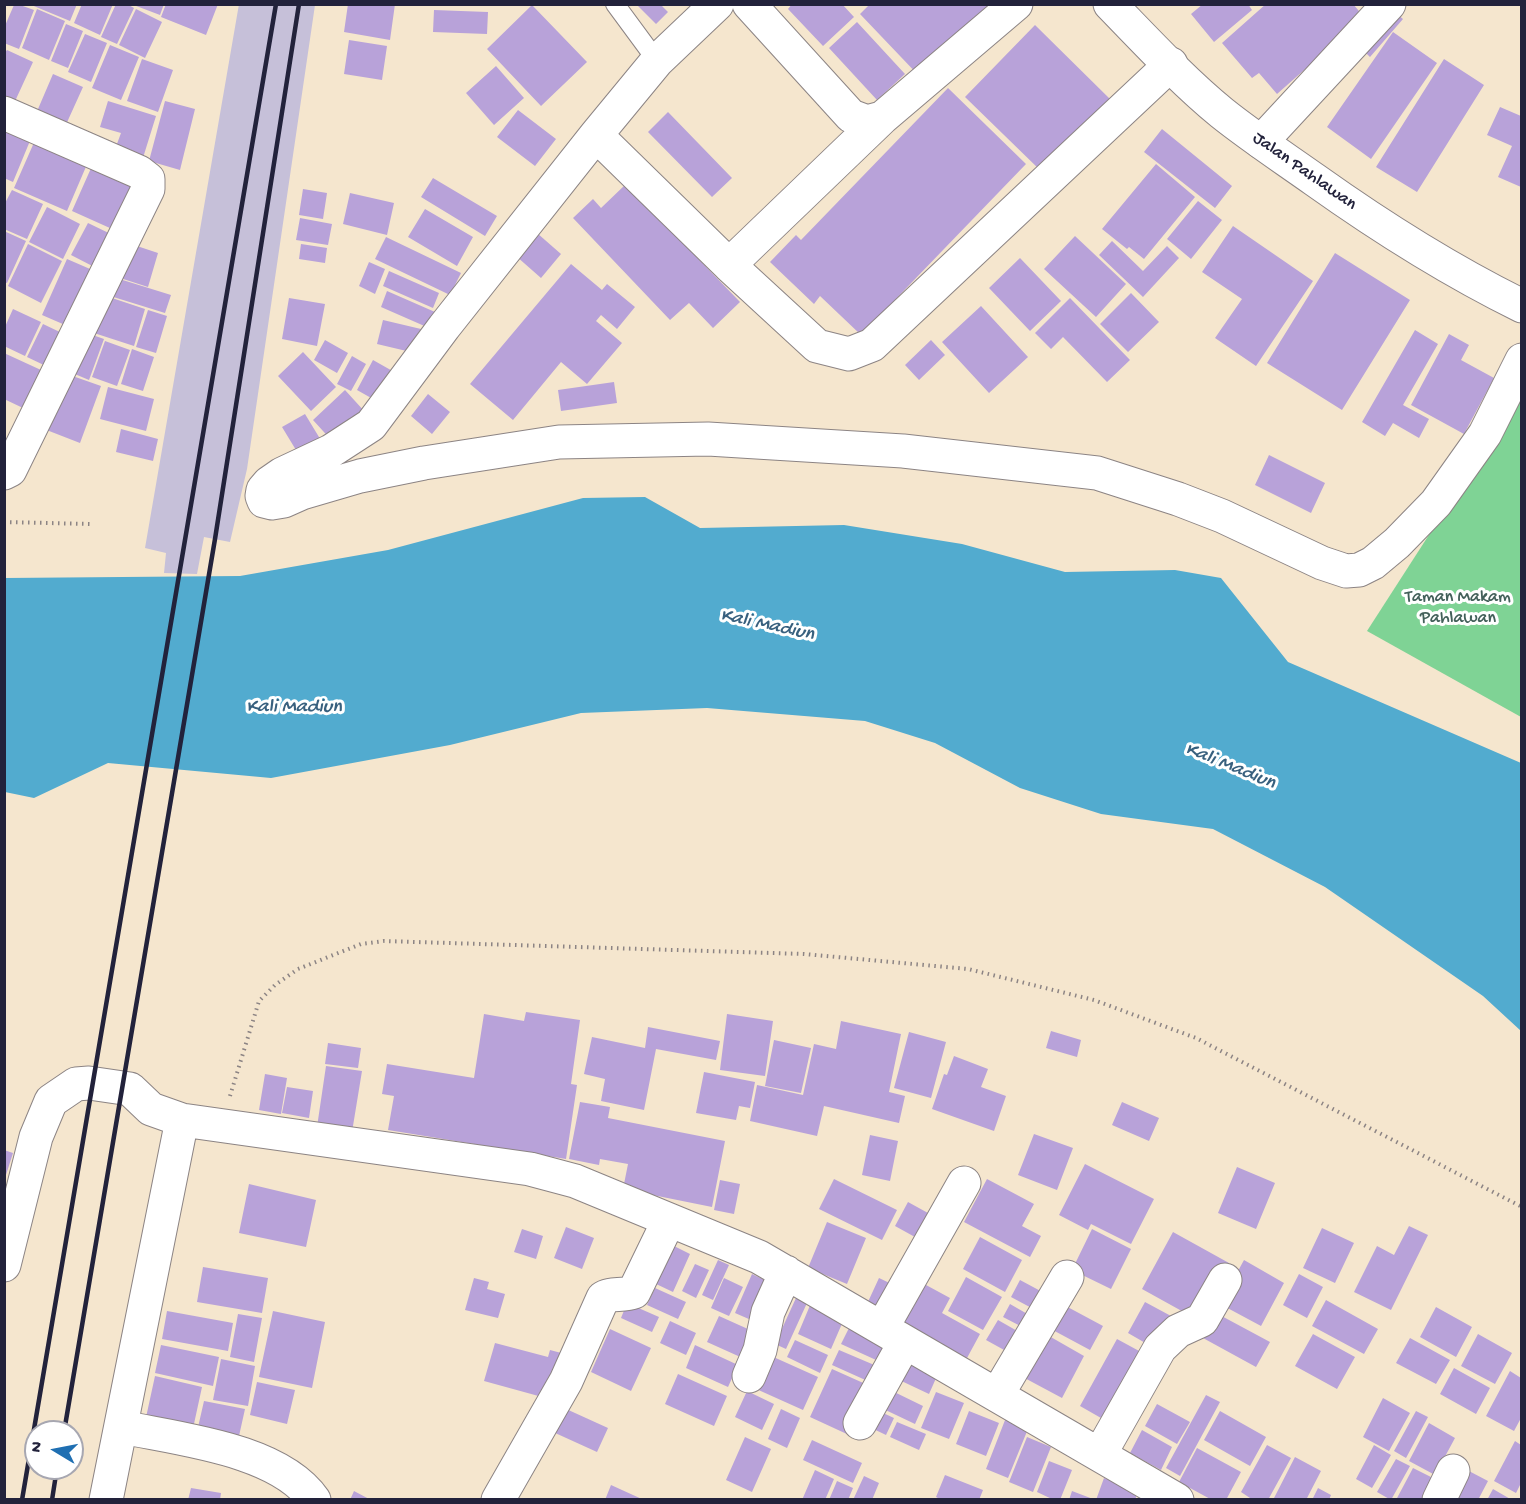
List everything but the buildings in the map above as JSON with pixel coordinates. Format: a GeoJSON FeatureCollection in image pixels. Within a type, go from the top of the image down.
{"type":"FeatureCollection","features":[{"type":"Feature","properties":{"kind":"main road"},"geometry":{"type":"LineString","coordinates":[[717,4],[657,61],[596,135],[444,327],[370,425],[331,451],[282,474],[269,483],[263,490],[264,501],[272,504],[360,476],[414,465],[559,442],[731,440],[903,451],[1097,473],[1222,516],[1322,563],[1346,571],[1359,570],[1373,563],[1397,543],[1436,503],[1485,434],[1521,360]]}},
{"type":"Feature","properties":{"kind":"main road"},"geometry":{"type":"LineString","coordinates":[[749,4],[851,116],[867,122],[882,118]]}},
{"type":"Feature","properties":{"kind":"main road"},"geometry":{"type":"LineString","coordinates":[[729,265],[882,118],[1016,4]]}},
{"type":"Feature","properties":{"kind":"main road","name":"Jalan Pahlawan"},"geometry":{"type":"LineString","coordinates":[[1110,4],[1220,111],[1261,142],[1412,245],[1470,280],[1521,306]]}},
{"type":"Feature","properties":{"kind":"main road"},"geometry":{"type":"LineString","coordinates":[[1261,142],[1389,4]]}},
{"type":"Feature","properties":{"kind":"main road"},"geometry":{"type":"LineString","coordinates":[[596,135],[729,265],[817,346],[849,354],[872,345],[1171,64]]}},
{"type":"Feature","properties":{"kind":"main road"},"geometry":{"type":"LineString","coordinates":[[4,113],[139,172],[148,179],[148,189],[6,471]]}},
{"type":"Feature","properties":{"kind":"main road"},"geometry":{"type":"LineString","coordinates":[[4,1265],[36,1137],[51,1101],[76,1084],[88,1083],[130,1089],[151,1109],[182,1120],[530,1169],[575,1181],[759,1257],[1100,1454],[1142,1490],[1177,1500]]}},
{"type":"Feature","properties":{"kind":"main road"},"geometry":{"type":"LineString","coordinates":[[106,1500],[182,1120]]}},
{"type":"Feature","properties":{"kind":"main road"},"geometry":{"type":"LineString","coordinates":[[861,1423],[893,1335],[964,1184]]}},
{"type":"Feature","properties":{"kind":"main road"},"geometry":{"type":"LineString","coordinates":[[498,1500],[566,1381],[603,1298],[607,1295],[625,1296],[634,1292],[669,1220]]}},
{"type":"Feature","properties":{"kind":"main road"},"geometry":{"type":"LineString","coordinates":[[748,1376],[760,1350],[768,1312],[786,1272]]}},
{"type":"Feature","properties":{"kind":"main road"},"geometry":{"type":"LineString","coordinates":[[998,1395],[1067,1277]]}},
{"type":"Feature","properties":{"kind":"main road"},"geometry":{"type":"LineString","coordinates":[[1100,1454],[1160,1348],[1178,1331],[1202,1320],[1225,1280]]}},
{"type":"Feature","properties":{"kind":"main road"},"geometry":{"type":"LineString","coordinates":[[122,1427],[246,1455],[287,1475],[304,1488],[314,1500]]}},
{"type":"Feature","properties":{"kind":"main road"},"geometry":{"type":"LineString","coordinates":[[1439,1500],[1453,1470]]}},
{"type":"Feature","properties":{"kind":"lane"},"geometry":{"type":"LineString","coordinates":[[615,4],[657,61]]}},
{"type":"Feature","properties":{"kind":"path"},"geometry":{"type":"LineString","coordinates":[[4,522],[92,524]]}},
{"type":"Feature","properties":{"kind":"path"},"geometry":{"type":"LineString","coordinates":[[222,1126],[259,1001],[275,985],[298,969],[362,944],[384,940],[804,954],[968,969],[1094,1000],[1196,1038],[1521,1207]]}},
{"type":"Feature","properties":{"kind":"shaded area"},"geometry":{"type":"Polygon","coordinates":[[[239,4],[315,5],[247,469],[230,542],[204,537],[197,574],[164,573],[166,553],[145,548],[239,4]]]}},
{"type":"Feature","properties":{"kind":"green space","name":"Taman Makam Pahlawan"},"geometry":{"type":"Polygon","coordinates":[[[1521,392],[1521,717],[1367,631],[1521,392]]]}},
{"type":"Feature","properties":{"kind":"water","name":"Kali Madiun"},"geometry":{"type":"Polygon","coordinates":[[[645,497],[700,528],[844,525],[962,544],[1065,572],[1175,570],[1221,578],[1288,662],[1521,763],[1521,1031],[1483,996],[1325,887],[1213,829],[1101,814],[1020,788],[935,743],[865,721],[707,708],[581,713],[450,745],[271,778],[108,763],[34,798],[5,792],[5,578],[240,576],[388,550],[583,498],[645,497]]]}},
{"type":"Feature","properties":{"kind":"railway"},"geometry":{"type":"LineString","coordinates":[[22,1500],[276,4]]}},
{"type":"Feature","properties":{"kind":"railway"},"geometry":{"type":"LineString","coordinates":[[66,1420],[215,539],[299,4]]}},
{"type":"Feature","properties":{"kind":"railway"},"geometry":{"type":"LineString","coordinates":[[52,1500],[55,1480]]}}]}
